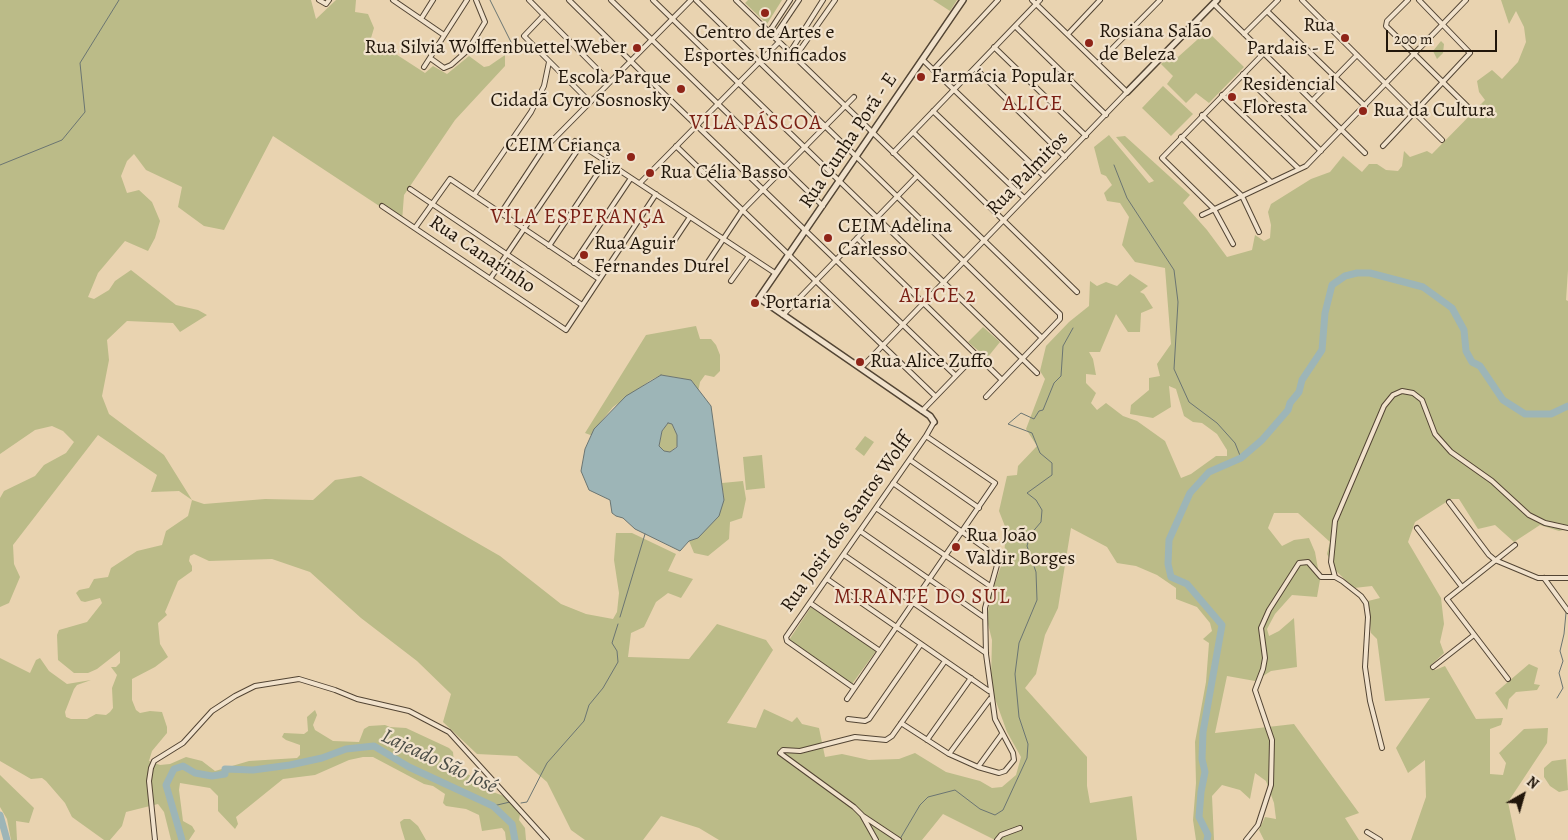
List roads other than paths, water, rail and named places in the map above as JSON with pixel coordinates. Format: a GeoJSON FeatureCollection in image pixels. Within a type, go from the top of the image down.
{"type":"FeatureCollection","features":[{"type":"Feature","properties":{"kind":"street"},"geometry":{"type":"LineString","coordinates":[[319,0],[326,4],[329,0]]}},
{"type":"Feature","properties":{"kind":"street"},"geometry":{"type":"LineString","coordinates":[[393,0],[399,2],[421,20],[444,35]]}},
{"type":"Feature","properties":{"kind":"street"},"geometry":{"type":"LineString","coordinates":[[421,20],[433,0]]}},
{"type":"Feature","properties":{"kind":"street"},"geometry":{"type":"LineString","coordinates":[[424,67],[467,0]]}},
{"type":"Feature","properties":{"kind":"street"},"geometry":{"type":"LineString","coordinates":[[430,58],[444,68],[451,65],[468,50],[485,22],[476,0]]}},
{"type":"Feature","properties":{"kind":"street"},"geometry":{"type":"LineString","coordinates":[[529,0],[610,82]]}},
{"type":"Feature","properties":{"kind":"street"},"geometry":{"type":"LineString","coordinates":[[569,0],[955,375]]}},
{"type":"Feature","properties":{"kind":"street"},"geometry":{"type":"LineString","coordinates":[[611,0],[823,206]]}},
{"type":"Feature","properties":{"kind":"street"},"geometry":{"type":"LineString","coordinates":[[653,0],[1037,373]]}},
{"type":"Feature","properties":{"kind":"street"},"geometry":{"type":"LineString","coordinates":[[501,213],[542,151],[690,0]]}},
{"type":"Feature","properties":{"kind":"street"},"geometry":{"type":"LineString","coordinates":[[696,0],[1042,338]]}},
{"type":"Feature","properties":{"kind":"street"},"geometry":{"type":"LineString","coordinates":[[769,32],[790,0]]}},
{"type":"Feature","properties":{"kind":"street"},"geometry":{"type":"LineString","coordinates":[[774,37],[799,0]]}},
{"type":"Feature","properties":{"kind":"street"},"geometry":{"type":"LineString","coordinates":[[790,52],[823,0]]}},
{"type":"Feature","properties":{"kind":"street"},"geometry":{"type":"LineString","coordinates":[[795,57],[835,0]]}},
{"type":"Feature","properties":{"kind":"street","name":"Rua Cunha Porã - E"},"geometry":{"type":"LineString","coordinates":[[783,315],[759,298],[963,0]]}},
{"type":"Feature","properties":{"kind":"street"},"geometry":{"type":"LineString","coordinates":[[933,70],[998,0]]}},
{"type":"Feature","properties":{"kind":"street"},"geometry":{"type":"LineString","coordinates":[[1032,0],[1127,92]]}},
{"type":"Feature","properties":{"kind":"street"},"geometry":{"type":"LineString","coordinates":[[893,153],[1040,0]]}},
{"type":"Feature","properties":{"kind":"street"},"geometry":{"type":"LineString","coordinates":[[1068,34],[1100,0]]}},
{"type":"Feature","properties":{"kind":"street"},"geometry":{"type":"LineString","coordinates":[[1098,62],[1160,0]]}},
{"type":"Feature","properties":{"kind":"street"},"geometry":{"type":"LineString","coordinates":[[1244,34],[1278,0]]}},
{"type":"Feature","properties":{"kind":"street"},"geometry":{"type":"LineString","coordinates":[[1302,0],[1442,140]]}},
{"type":"Feature","properties":{"kind":"street"},"geometry":{"type":"LineString","coordinates":[[1408,0],[1385,24],[1471,110]]}},
{"type":"Feature","properties":{"kind":"street"},"geometry":{"type":"LineString","coordinates":[[1383,146],[1470,52],[1419,0]]}},
{"type":"Feature","properties":{"kind":"street"},"geometry":{"type":"LineString","coordinates":[[1202,215],[1299,169],[1321,152],[1466,0]]}},
{"type":"Feature","properties":{"kind":"street"},"geometry":{"type":"LineString","coordinates":[[739,1],[873,134],[1060,314],[1060,320],[986,397]]}},
{"type":"Feature","properties":{"kind":"street"},"geometry":{"type":"LineString","coordinates":[[1214,1],[1244,34],[1365,153]]}},
{"type":"Feature","properties":{"kind":"street","name":"Rua Palmitos"},"geometry":{"type":"LineString","coordinates":[[861,368],[1214,1]]}},
{"type":"Feature","properties":{"kind":"street"},"geometry":{"type":"LineString","coordinates":[[1267,10],[1364,106]]}},
{"type":"Feature","properties":{"kind":"street"},"geometry":{"type":"LineString","coordinates":[[544,15],[524,36],[590,102]]}},
{"type":"Feature","properties":{"kind":"street"},"geometry":{"type":"LineString","coordinates":[[1016,26],[1106,115]]}},
{"type":"Feature","properties":{"kind":"street"},"geometry":{"type":"LineString","coordinates":[[640,183],[779,42]]}},
{"type":"Feature","properties":{"kind":"street"},"geometry":{"type":"LineString","coordinates":[[994,47],[1086,136]]}},
{"type":"Feature","properties":{"kind":"street"},"geometry":{"type":"LineString","coordinates":[[1233,244],[1214,209],[1162,158],[1264,53]]}},
{"type":"Feature","properties":{"kind":"street"},"geometry":{"type":"LineString","coordinates":[[1312,101],[1357,55]]}},
{"type":"Feature","properties":{"kind":"street"},"geometry":{"type":"LineString","coordinates":[[923,60],[1045,177]]}},
{"type":"Feature","properties":{"kind":"street"},"geometry":{"type":"LineString","coordinates":[[474,195],[531,112],[544,86],[549,62]]}},
{"type":"Feature","properties":{"kind":"street"},"geometry":{"type":"LineString","coordinates":[[975,68],[1065,157]]}},
{"type":"Feature","properties":{"kind":"street"},"geometry":{"type":"LineString","coordinates":[[1243,74],[1321,152]]}},
{"type":"Feature","properties":{"kind":"street"},"geometry":{"type":"LineString","coordinates":[[1222,95],[1299,169]]}},
{"type":"Feature","properties":{"kind":"street"},"geometry":{"type":"LineString","coordinates":[[706,265],[742,211],[854,98]]}},
{"type":"Feature","properties":{"kind":"street"},"geometry":{"type":"LineString","coordinates":[[933,111],[1024,198]]}},
{"type":"Feature","properties":{"kind":"street"},"geometry":{"type":"LineString","coordinates":[[1202,115],[1271,182]]}},
{"type":"Feature","properties":{"kind":"street"},"geometry":{"type":"LineString","coordinates":[[913,132],[1077,292]]}},
{"type":"Feature","properties":{"kind":"street"},"geometry":{"type":"LineString","coordinates":[[1181,137],[1242,196],[1259,232]]}},
{"type":"Feature","properties":{"kind":"street"},"geometry":{"type":"LineString","coordinates":[[576,141],[775,273]]}},
{"type":"Feature","properties":{"kind":"street"},"geometry":{"type":"LineString","coordinates":[[490,279],[581,144]]}},
{"type":"Feature","properties":{"kind":"street"},"geometry":{"type":"LineString","coordinates":[[676,146],[935,396]]}},
{"type":"Feature","properties":{"kind":"street"},"geometry":{"type":"LineString","coordinates":[[549,246],[606,161]]}},
{"type":"Feature","properties":{"kind":"street"},"geometry":{"type":"LineString","coordinates":[[918,176],[783,315],[930,416],[934,422]]}},
{"type":"Feature","properties":{"kind":"street"},"geometry":{"type":"LineString","coordinates":[[574,262],[631,178]]}},
{"type":"Feature","properties":{"kind":"street"},"geometry":{"type":"LineString","coordinates":[[415,228],[450,179],[599,279]]}},
{"type":"Feature","properties":{"kind":"street"},"geometry":{"type":"LineString","coordinates":[[410,189],[582,305],[656,194]]}},
{"type":"Feature","properties":{"kind":"street","name":"Rua Canarinho"},"geometry":{"type":"LineString","coordinates":[[382,206],[566,330],[582,305]]}},
{"type":"Feature","properties":{"kind":"street"},"geometry":{"type":"LineString","coordinates":[[674,241],[690,217]]}},
{"type":"Feature","properties":{"kind":"street"},"geometry":{"type":"LineString","coordinates":[[857,238],[1002,380]]}},
{"type":"Feature","properties":{"kind":"street"},"geometry":{"type":"LineString","coordinates":[[732,281],[748,256]]}},
{"type":"Feature","properties":{"kind":"street"},"geometry":{"type":"LineString","coordinates":[[922,411],[976,355]]}},
{"type":"Feature","properties":{"kind":"street"},"geometry":{"type":"LineString","coordinates":[[1335,577],[1331,562],[1335,521],[1384,406],[1393,396],[1402,391],[1413,393],[1422,400],[1435,434],[1451,452],[1492,481],[1529,515],[1545,523],[1568,528]]}},
{"type":"Feature","properties":{"kind":"street","name":"Rua Josir dos Santos Wolff"},"geometry":{"type":"LineString","coordinates":[[854,688],[787,641],[786,637],[910,460],[934,422]]}},
{"type":"Feature","properties":{"kind":"street"},"geometry":{"type":"LineString","coordinates":[[847,699],[995,483],[926,436]]}},
{"type":"Feature","properties":{"kind":"street"},"geometry":{"type":"LineString","coordinates":[[910,460],[978,508]]}},
{"type":"Feature","properties":{"kind":"street"},"geometry":{"type":"LineString","coordinates":[[893,483],[1000,558],[987,597],[985,618],[986,654],[989,691],[994,719],[1013,753],[1014,760],[1011,766],[999,773],[978,767],[949,754],[901,723]]}},
{"type":"Feature","properties":{"kind":"street"},"geometry":{"type":"LineString","coordinates":[[1449,502],[1489,555],[1495,560],[1544,578],[1568,578]]}},
{"type":"Feature","properties":{"kind":"street"},"geometry":{"type":"LineString","coordinates":[[876,508],[990,586]]}},
{"type":"Feature","properties":{"kind":"street"},"geometry":{"type":"LineString","coordinates":[[1417,528],[1462,587]]}},
{"type":"Feature","properties":{"kind":"street"},"geometry":{"type":"LineString","coordinates":[[860,531],[985,618]]}},
{"type":"Feature","properties":{"kind":"street"},"geometry":{"type":"LineString","coordinates":[[1508,680],[1447,598],[1515,545]]}},
{"type":"Feature","properties":{"kind":"street"},"geometry":{"type":"LineString","coordinates":[[844,555],[986,654]]}},
{"type":"Feature","properties":{"kind":"street"},"geometry":{"type":"LineString","coordinates":[[1247,840],[1258,825],[1271,785],[1272,740],[1255,690],[1263,670],[1265,658],[1261,628],[1269,610],[1299,563],[1308,562],[1321,577],[1335,577],[1360,596],[1366,603],[1368,617],[1366,668],[1370,701],[1382,748]]}},
{"type":"Feature","properties":{"kind":"street"},"geometry":{"type":"LineString","coordinates":[[1544,578],[1568,611]]}},
{"type":"Feature","properties":{"kind":"street"},"geometry":{"type":"LineString","coordinates":[[827,579],[989,691]]}},
{"type":"Feature","properties":{"kind":"street"},"geometry":{"type":"LineString","coordinates":[[810,604],[880,651]]}},
{"type":"Feature","properties":{"kind":"street"},"geometry":{"type":"LineString","coordinates":[[1434,667],[1474,635]]}},
{"type":"Feature","properties":{"kind":"street"},"geometry":{"type":"LineString","coordinates":[[848,719],[865,721],[873,714],[921,644]]}},
{"type":"Feature","properties":{"kind":"street"},"geometry":{"type":"LineString","coordinates":[[900,840],[862,815],[840,796],[780,754],[783,750],[813,748],[855,737],[886,740],[892,736],[945,661]]}},
{"type":"Feature","properties":{"kind":"street"},"geometry":{"type":"LineString","coordinates":[[927,740],[971,678]]}},
{"type":"Feature","properties":{"kind":"street"},"geometry":{"type":"LineString","coordinates":[[155,840],[149,781],[150,768],[154,761],[183,742],[212,711],[235,696],[255,686],[299,680],[335,690],[357,699],[410,711],[449,732],[546,840]]}},
{"type":"Feature","properties":{"kind":"street"},"geometry":{"type":"LineString","coordinates":[[949,754],[990,699]]}},
{"type":"Feature","properties":{"kind":"street"},"geometry":{"type":"LineString","coordinates":[[978,767],[1002,734]]}},
{"type":"Feature","properties":{"kind":"street"},"geometry":{"type":"LineString","coordinates":[[862,815],[876,840]]}},
{"type":"Feature","properties":{"kind":"street"},"geometry":{"type":"LineString","coordinates":[[997,840],[1001,835],[1020,828]]}},
{"type":"Feature","properties":{"kind":"street"},"geometry":{"type":"LineString","coordinates":[[1368,832],[1380,840]]}},
{"type":"Feature","properties":{"kind":"water"},"geometry":{"type":"Polygon","coordinates":[[[661,375],[691,380],[711,406],[724,500],[719,516],[698,538],[689,541],[680,551],[635,529],[623,518],[612,513],[610,500],[589,490],[581,471],[585,449],[594,429],[626,396],[661,375]],[[668,423],[662,431],[659,446],[664,451],[670,452],[677,447],[677,435],[672,424],[668,423]]]}},
{"type":"Feature","properties":{"kind":"waterway"},"geometry":{"type":"LineString","coordinates":[[0,165],[62,140],[85,112],[80,63],[119,0]]}},
{"type":"Feature","properties":{"kind":"waterway"},"geometry":{"type":"LineString","coordinates":[[490,0],[513,46]]}},
{"type":"Feature","properties":{"kind":"waterway"},"geometry":{"type":"LineString","coordinates":[[1114,165],[1127,198],[1174,270],[1178,302],[1174,369],[1189,402],[1217,423],[1235,443],[1241,458]]}},
{"type":"Feature","properties":{"kind":"waterway","name":"Lajeado São José"},"geometry":{"type":"LineString","coordinates":[[1207,840],[1208,835],[1199,817],[1205,772],[1202,759],[1203,732],[1222,625],[1187,584],[1171,577],[1168,564],[1169,540],[1190,493],[1209,472],[1241,458],[1262,440],[1288,410],[1290,403],[1299,392],[1302,380],[1322,350],[1325,313],[1332,285],[1345,276],[1357,273],[1370,273],[1423,287],[1452,308],[1464,330],[1466,351],[1472,362],[1480,366],[1503,400],[1525,414],[1551,414],[1568,406]]}},
{"type":"Feature","properties":{"kind":"waterway"},"geometry":{"type":"LineString","coordinates":[[900,839],[920,805],[928,797],[955,790],[980,809],[995,815],[1003,810],[1027,758],[1028,744],[1019,717],[1015,674],[1019,643],[1037,600],[1036,572],[1027,546],[1030,535],[1041,522],[1042,510],[1036,500],[1027,493],[1052,475],[1052,463],[1040,453],[1032,433],[1008,424],[1021,413],[1034,419],[1039,411],[1043,410],[1054,383],[1061,376],[1063,346],[1073,328]]}},
{"type":"Feature","properties":{"kind":"waterway"},"geometry":{"type":"LineString","coordinates":[[620,617],[645,534]]}},
{"type":"Feature","properties":{"kind":"waterway"},"geometry":{"type":"LineString","coordinates":[[1557,698],[1563,688],[1559,673],[1563,661],[1560,651],[1566,613]]}},
{"type":"Feature","properties":{"kind":"waterway"},"geometry":{"type":"LineString","coordinates":[[521,803],[527,802],[547,763],[584,721],[589,705],[603,688],[618,662],[617,651],[612,643],[618,624]]}},
{"type":"Feature","properties":{"kind":"waterway","name":"Lajeado São José"},"geometry":{"type":"LineString","coordinates":[[182,840],[166,785],[174,769],[183,766],[195,773],[212,776],[225,774],[225,769],[253,770],[290,765],[322,758],[346,749],[374,746],[409,767],[493,806],[512,824],[515,840]]}},
{"type":"Feature","properties":{"kind":"waterway"},"geometry":{"type":"LineString","coordinates":[[493,806],[510,802]]}},
{"type":"Feature","properties":{"kind":"waterway"},"geometry":{"type":"LineString","coordinates":[[0,815],[7,840]]}},
{"type":"Feature","properties":{"kind":"place","name":"Centro de Artes e Esportes Unificados"},"geometry":{"type":"Point","coordinates":[765,13]}},
{"type":"Feature","properties":{"kind":"place","name":"Rua Pardais - E"},"geometry":{"type":"Point","coordinates":[1345,38]}},
{"type":"Feature","properties":{"kind":"place","name":"Rosiana Salão de Beleza"},"geometry":{"type":"Point","coordinates":[1089,43]}},
{"type":"Feature","properties":{"kind":"place","name":"Rua Silvia Wolffenbuettel Weber"},"geometry":{"type":"Point","coordinates":[637,48]}},
{"type":"Feature","properties":{"kind":"place","name":"Farmácia Popular"},"geometry":{"type":"Point","coordinates":[921,77]}},
{"type":"Feature","properties":{"kind":"place","name":"Escola Parque Cidadã Cyro Sosnosky"},"geometry":{"type":"Point","coordinates":[681,89]}},
{"type":"Feature","properties":{"kind":"place","name":"Residencial Floresta"},"geometry":{"type":"Point","coordinates":[1232,97]}},
{"type":"Feature","properties":{"kind":"place","name":"Rua da Cultura"},"geometry":{"type":"Point","coordinates":[1363,111]}},
{"type":"Feature","properties":{"kind":"place","name":"CEIM Criança Feliz"},"geometry":{"type":"Point","coordinates":[631,157]}},
{"type":"Feature","properties":{"kind":"place","name":"Rua Célia Basso"},"geometry":{"type":"Point","coordinates":[650,173]}},
{"type":"Feature","properties":{"kind":"place","name":"CEIM Adelina Carlesso"},"geometry":{"type":"Point","coordinates":[828,238]}},
{"type":"Feature","properties":{"kind":"place","name":"Rua Aguir Fernandes Durel"},"geometry":{"type":"Point","coordinates":[584,255]}},
{"type":"Feature","properties":{"kind":"place","name":"Portaria"},"geometry":{"type":"Point","coordinates":[755,303]}},
{"type":"Feature","properties":{"kind":"place","name":"Rua Alice Zuffo"},"geometry":{"type":"Point","coordinates":[860,362]}},
{"type":"Feature","properties":{"kind":"place","name":"Rua João Valdir Borges"},"geometry":{"type":"Point","coordinates":[956,547]}},
{"type":"Feature","properties":{"kind":"district","name":"ALICE"},"geometry":{"type":"Point","coordinates":[1033,105]}},
{"type":"Feature","properties":{"kind":"district","name":"VILA PÁSCOA"},"geometry":{"type":"Point","coordinates":[756,124]}},
{"type":"Feature","properties":{"kind":"district","name":"VILA ESPERANÇA"},"geometry":{"type":"Point","coordinates":[578,218]}},
{"type":"Feature","properties":{"kind":"district","name":"ALICE 2"},"geometry":{"type":"Point","coordinates":[938,297]}},
{"type":"Feature","properties":{"kind":"district","name":"MIRANTE DO SUL"},"geometry":{"type":"Point","coordinates":[922,598]}}]}
